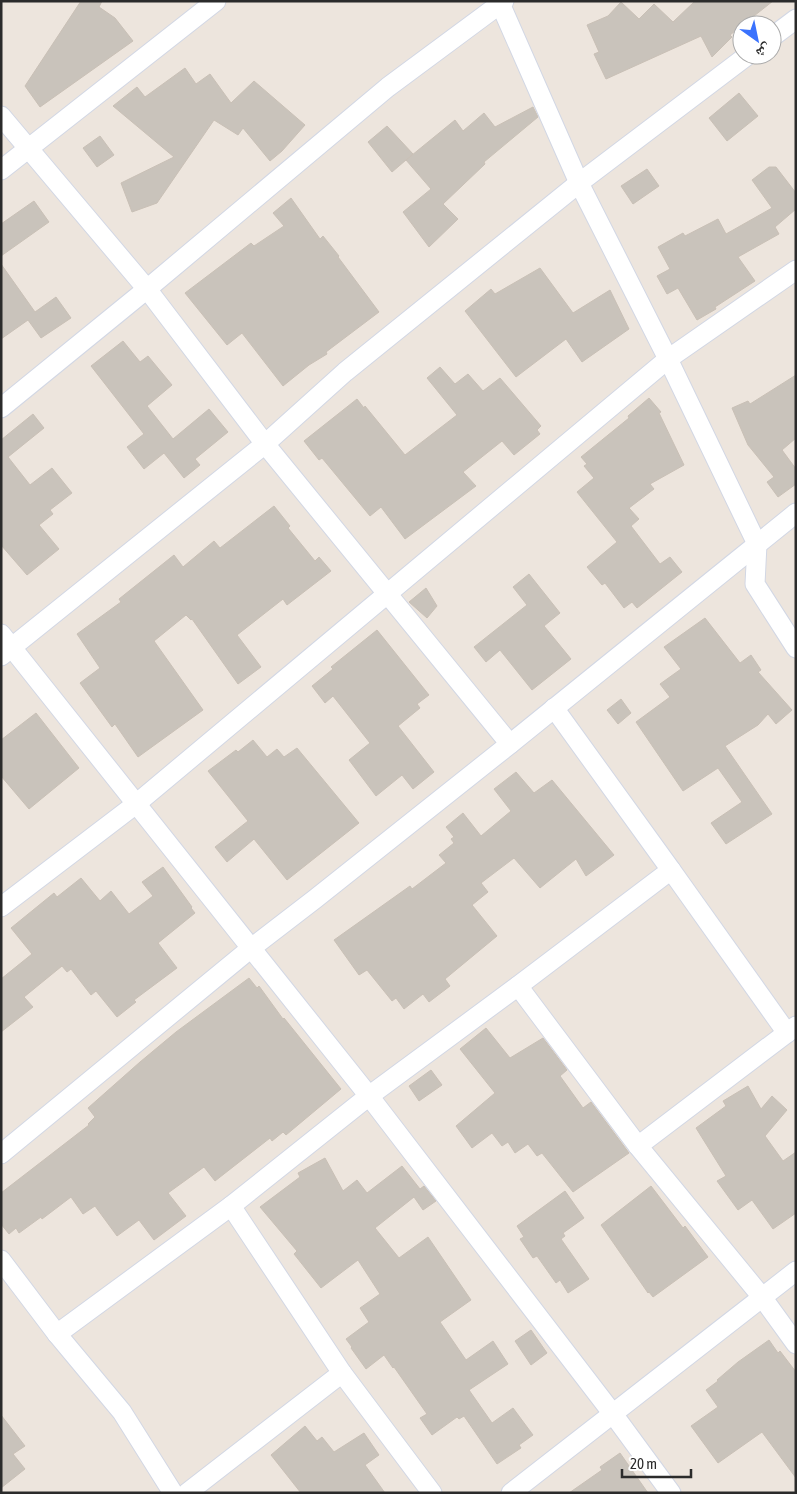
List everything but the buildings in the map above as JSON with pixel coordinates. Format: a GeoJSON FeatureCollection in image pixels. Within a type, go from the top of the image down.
{"type":"FeatureCollection","features":[{"type":"Feature","properties":{"kind":"street"},"geometry":{"type":"LineString","coordinates":[[1,170],[216,1]]}},
{"type":"Feature","properties":{"kind":"street"},"geometry":{"type":"LineString","coordinates":[[1,408],[147,289],[388,86],[501,2],[579,183],[668,359],[757,544],[755,584],[796,648]]}},
{"type":"Feature","properties":{"kind":"street"},"geometry":{"type":"LineString","coordinates":[[782,30],[796,19]]}},
{"type":"Feature","properties":{"kind":"street"},"geometry":{"type":"LineString","coordinates":[[671,1493],[613,1414],[369,1096],[136,804],[5,646],[265,444],[345,372],[579,183],[735,65]]}},
{"type":"Feature","properties":{"kind":"street"},"geometry":{"type":"LineString","coordinates":[[1,116],[147,289],[265,444],[510,744]]}},
{"type":"Feature","properties":{"kind":"street"},"geometry":{"type":"LineString","coordinates":[[1,907],[136,804],[668,359],[796,270]]}},
{"type":"Feature","properties":{"kind":"street"},"geometry":{"type":"LineString","coordinates":[[1,1154],[250,948],[315,899],[510,744],[796,513]]}},
{"type":"Feature","properties":{"kind":"street"},"geometry":{"type":"LineString","coordinates":[[554,708],[671,870],[792,1030],[638,1146]]}},
{"type":"Feature","properties":{"kind":"street"},"geometry":{"type":"LineString","coordinates":[[57,1334],[231,1206],[369,1096],[671,870]]}},
{"type":"Feature","properties":{"kind":"street"},"geometry":{"type":"LineString","coordinates":[[518,986],[638,1146],[762,1297],[796,1344]]}},
{"type":"Feature","properties":{"kind":"street"},"geometry":{"type":"LineString","coordinates":[[231,1206],[342,1373],[432,1493]]}},
{"type":"Feature","properties":{"kind":"street"},"geometry":{"type":"LineString","coordinates":[[1,1260],[57,1334],[122,1412],[173,1493]]}},
{"type":"Feature","properties":{"kind":"street"},"geometry":{"type":"LineString","coordinates":[[511,1493],[796,1271]]}},
{"type":"Feature","properties":{"kind":"street"},"geometry":{"type":"LineString","coordinates":[[187,1493],[342,1373]]}}]}
